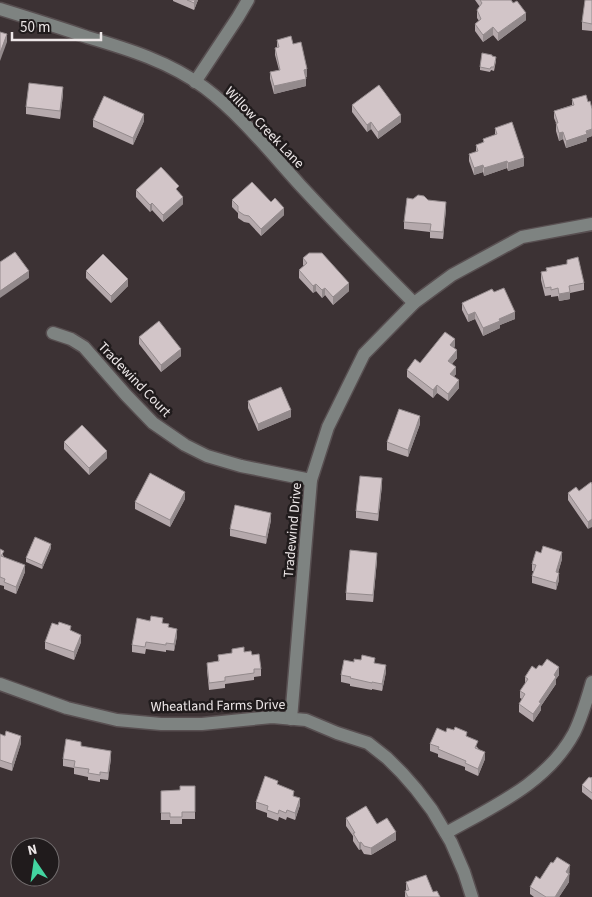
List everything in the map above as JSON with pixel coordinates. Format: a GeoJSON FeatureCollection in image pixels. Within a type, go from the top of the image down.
{"type":"FeatureCollection","features":[{"type":"Feature","properties":{"kind":"street"},"geometry":{"type":"LineString","coordinates":[[195,82],[248,0]]}},
{"type":"Feature","properties":{"kind":"street","name":"Willow Creek Lane"},"geometry":{"type":"LineString","coordinates":[[0,9],[132,51],[177,71],[204,88],[228,108],[334,222],[414,302]]}},
{"type":"Feature","properties":{"kind":"street","name":"Tradewind Drive"},"geometry":{"type":"LineString","coordinates":[[291,719],[310,480],[328,426],[364,354],[414,302],[452,275],[522,237],[592,224]]}},
{"type":"Feature","properties":{"kind":"street","name":"Tradewind Court"},"geometry":{"type":"LineString","coordinates":[[53,333],[71,339],[84,347],[153,423],[184,445],[207,456],[241,466],[310,480]]}},
{"type":"Feature","properties":{"kind":"street"},"geometry":{"type":"LineString","coordinates":[[446,833],[520,791],[548,768],[574,732],[580,720],[592,682]]}},
{"type":"Feature","properties":{"kind":"street","name":"Wheatland Farms Drive"},"geometry":{"type":"LineString","coordinates":[[0,684],[67,708],[117,720],[161,724],[202,724],[272,717],[306,720],[368,743],[402,773],[432,810],[446,833],[464,872],[472,897]]}},
{"type":"Feature","properties":{"kind":"building"},"geometry":{"type":"Polygon","coordinates":[[[480,0],[511,0],[513,3],[517,1],[526,13],[498,33],[493,27],[483,35],[475,24],[481,19],[477,10],[482,3],[480,0]]]}},
{"type":"Feature","properties":{"kind":"building"},"geometry":{"type":"Polygon","coordinates":[[[585,0],[592,0],[592,24],[582,22],[585,0]]]}},
{"type":"Feature","properties":{"kind":"building"},"geometry":{"type":"Polygon","coordinates":[[[0,32],[7,34],[0,53],[0,32]]]}},
{"type":"Feature","properties":{"kind":"building"},"geometry":{"type":"Polygon","coordinates":[[[291,36],[293,44],[301,42],[307,69],[304,70],[306,79],[274,86],[270,72],[280,70],[275,48],[279,47],[277,40],[291,36]]]}},
{"type":"Feature","properties":{"kind":"building"},"geometry":{"type":"Polygon","coordinates":[[[482,53],[496,57],[494,67],[490,69],[480,67],[482,53]]]}},
{"type":"Feature","properties":{"kind":"building"},"geometry":{"type":"Polygon","coordinates":[[[29,83],[63,87],[60,111],[26,107],[29,83]]]}},
{"type":"Feature","properties":{"kind":"building"},"geometry":{"type":"Polygon","coordinates":[[[379,85],[401,115],[378,132],[371,122],[367,125],[352,105],[379,85]]]}},
{"type":"Feature","properties":{"kind":"building"},"geometry":{"type":"Polygon","coordinates":[[[586,95],[592,109],[592,129],[586,131],[587,134],[566,141],[563,132],[559,133],[554,111],[574,105],[572,99],[586,95]]]}},
{"type":"Feature","properties":{"kind":"building"},"geometry":{"type":"Polygon","coordinates":[[[104,96],[144,114],[133,138],[93,120],[104,96]]]}},
{"type":"Feature","properties":{"kind":"building"},"geometry":{"type":"Polygon","coordinates":[[[512,122],[524,158],[484,168],[483,165],[474,168],[469,154],[478,151],[476,145],[484,142],[483,139],[497,134],[495,128],[512,122]]]}},
{"type":"Feature","properties":{"kind":"building"},"geometry":{"type":"Polygon","coordinates":[[[161,167],[179,186],[176,189],[183,197],[163,215],[136,190],[161,167]]]}},
{"type":"Feature","properties":{"kind":"building"},"geometry":{"type":"Polygon","coordinates":[[[252,182],[271,202],[275,198],[284,208],[261,229],[249,216],[238,211],[238,206],[232,200],[252,182]]]}},
{"type":"Feature","properties":{"kind":"building"},"geometry":{"type":"Polygon","coordinates":[[[418,195],[424,196],[428,200],[446,202],[443,232],[430,231],[431,224],[404,222],[407,198],[413,199],[418,195]]]}},
{"type":"Feature","properties":{"kind":"building"},"geometry":{"type":"Polygon","coordinates":[[[15,252],[29,271],[0,291],[0,262],[15,252]]]}},
{"type":"Feature","properties":{"kind":"building"},"geometry":{"type":"Polygon","coordinates":[[[309,253],[322,253],[349,283],[333,297],[325,288],[322,290],[316,284],[313,286],[299,270],[307,263],[303,258],[309,253]]]}},
{"type":"Feature","properties":{"kind":"building"},"geometry":{"type":"Polygon","coordinates":[[[103,254],[128,279],[111,296],[86,271],[103,254]]]}},
{"type":"Feature","properties":{"kind":"building"},"geometry":{"type":"Polygon","coordinates":[[[578,257],[584,283],[569,286],[570,292],[559,294],[558,288],[551,290],[551,287],[545,288],[541,272],[547,271],[546,268],[567,264],[567,260],[578,257]]]}},
{"type":"Feature","properties":{"kind":"building"},"geometry":{"type":"Polygon","coordinates":[[[504,288],[515,312],[483,328],[475,312],[468,315],[462,303],[492,289],[494,292],[504,288]]]}},
{"type":"Feature","properties":{"kind":"building"},"geometry":{"type":"Polygon","coordinates":[[[159,321],[181,349],[161,365],[139,337],[159,321]]]}},
{"type":"Feature","properties":{"kind":"building"},"geometry":{"type":"Polygon","coordinates":[[[445,332],[455,339],[450,345],[457,350],[448,361],[456,367],[450,374],[459,380],[448,394],[437,385],[433,390],[407,370],[415,359],[420,363],[445,332]]]}},
{"type":"Feature","properties":{"kind":"building"},"geometry":{"type":"Polygon","coordinates":[[[281,387],[291,410],[258,424],[248,401],[281,387]]]}},
{"type":"Feature","properties":{"kind":"building"},"geometry":{"type":"Polygon","coordinates":[[[399,409],[420,416],[408,450],[387,442],[399,409]]]}},
{"type":"Feature","properties":{"kind":"building"},"geometry":{"type":"Polygon","coordinates":[[[82,425],[107,451],[89,468],[64,442],[82,425]]]}},
{"type":"Feature","properties":{"kind":"building"},"geometry":{"type":"Polygon","coordinates":[[[150,473],[185,492],[170,520],[135,502],[150,473]]]}},
{"type":"Feature","properties":{"kind":"building"},"geometry":{"type":"Polygon","coordinates":[[[360,476],[382,478],[378,514],[356,511],[360,476]]]}},
{"type":"Feature","properties":{"kind":"building"},"geometry":{"type":"Polygon","coordinates":[[[591,482],[592,519],[588,522],[568,493],[576,487],[579,491],[591,482]]]}},
{"type":"Feature","properties":{"kind":"building"},"geometry":{"type":"Polygon","coordinates":[[[235,505],[271,513],[266,537],[230,529],[235,505]]]}},
{"type":"Feature","properties":{"kind":"building"},"geometry":{"type":"Polygon","coordinates":[[[35,537],[51,544],[42,565],[26,558],[35,537]]]}},
{"type":"Feature","properties":{"kind":"building"},"geometry":{"type":"Polygon","coordinates":[[[543,546],[562,552],[556,572],[559,573],[556,583],[532,576],[536,565],[532,564],[536,551],[541,553],[543,546]]]}},
{"type":"Feature","properties":{"kind":"building"},"geometry":{"type":"Polygon","coordinates":[[[0,549],[4,551],[1,556],[25,565],[16,587],[4,582],[5,579],[0,577],[0,549]]]}},
{"type":"Feature","properties":{"kind":"building"},"geometry":{"type":"Polygon","coordinates":[[[350,550],[377,553],[373,595],[346,593],[350,550]]]}},
{"type":"Feature","properties":{"kind":"building"},"geometry":{"type":"Polygon","coordinates":[[[151,616],[163,618],[162,623],[169,624],[168,627],[177,629],[174,644],[166,643],[166,645],[146,642],[145,647],[132,645],[137,618],[150,621],[151,616]]]}},
{"type":"Feature","properties":{"kind":"building"},"geometry":{"type":"Polygon","coordinates":[[[59,622],[71,626],[70,630],[81,635],[74,652],[45,642],[52,623],[58,625],[59,622]]]}},
{"type":"Feature","properties":{"kind":"building"},"geometry":{"type":"Polygon","coordinates":[[[244,647],[244,652],[251,651],[252,655],[259,654],[261,669],[254,669],[254,673],[225,677],[225,681],[209,683],[207,663],[219,661],[218,655],[232,653],[232,649],[244,647]]]}},
{"type":"Feature","properties":{"kind":"building"},"geometry":{"type":"Polygon","coordinates":[[[362,655],[375,658],[374,663],[386,665],[382,684],[341,675],[344,660],[354,662],[354,659],[361,660],[362,655]]]}},
{"type":"Feature","properties":{"kind":"building"},"geometry":{"type":"Polygon","coordinates":[[[547,659],[559,667],[554,675],[556,677],[533,714],[519,704],[525,694],[520,691],[528,679],[525,677],[532,666],[536,669],[539,665],[542,666],[547,659]]]}},
{"type":"Feature","properties":{"kind":"building"},"geometry":{"type":"Polygon","coordinates":[[[455,727],[467,732],[466,736],[478,741],[475,748],[485,752],[478,769],[465,763],[466,761],[430,744],[437,728],[446,732],[447,728],[454,730],[455,727]]]}},
{"type":"Feature","properties":{"kind":"building"},"geometry":{"type":"Polygon","coordinates":[[[6,731],[21,736],[12,764],[0,760],[0,734],[5,736],[6,731]]]}},
{"type":"Feature","properties":{"kind":"building"},"geometry":{"type":"Polygon","coordinates":[[[66,739],[81,742],[81,746],[111,751],[108,773],[100,772],[100,775],[88,773],[89,769],[74,767],[75,761],[63,759],[66,739]]]}},
{"type":"Feature","properties":{"kind":"building"},"geometry":{"type":"Polygon","coordinates":[[[265,776],[278,781],[277,784],[294,791],[293,796],[300,798],[295,813],[287,810],[286,813],[279,810],[278,814],[267,810],[268,806],[256,802],[265,776]]]}},
{"type":"Feature","properties":{"kind":"building"},"geometry":{"type":"Polygon","coordinates":[[[589,777],[592,777],[592,793],[582,785],[589,777]]]}},
{"type":"Feature","properties":{"kind":"building"},"geometry":{"type":"Polygon","coordinates":[[[180,786],[195,786],[195,812],[182,812],[182,817],[170,817],[170,813],[161,813],[161,791],[180,790],[180,786]]]}},
{"type":"Feature","properties":{"kind":"building"},"geometry":{"type":"Polygon","coordinates":[[[366,806],[377,824],[387,818],[396,832],[371,848],[364,846],[361,842],[359,843],[346,818],[366,806]]]}},
{"type":"Feature","properties":{"kind":"building"},"geometry":{"type":"Polygon","coordinates":[[[557,857],[570,865],[566,872],[569,874],[555,897],[546,897],[530,887],[536,876],[540,879],[551,862],[553,863],[557,857]]]}},
{"type":"Feature","properties":{"kind":"building"},"geometry":{"type":"Polygon","coordinates":[[[426,875],[433,892],[437,891],[440,897],[408,897],[405,891],[409,890],[406,882],[426,875]]]}}]}
